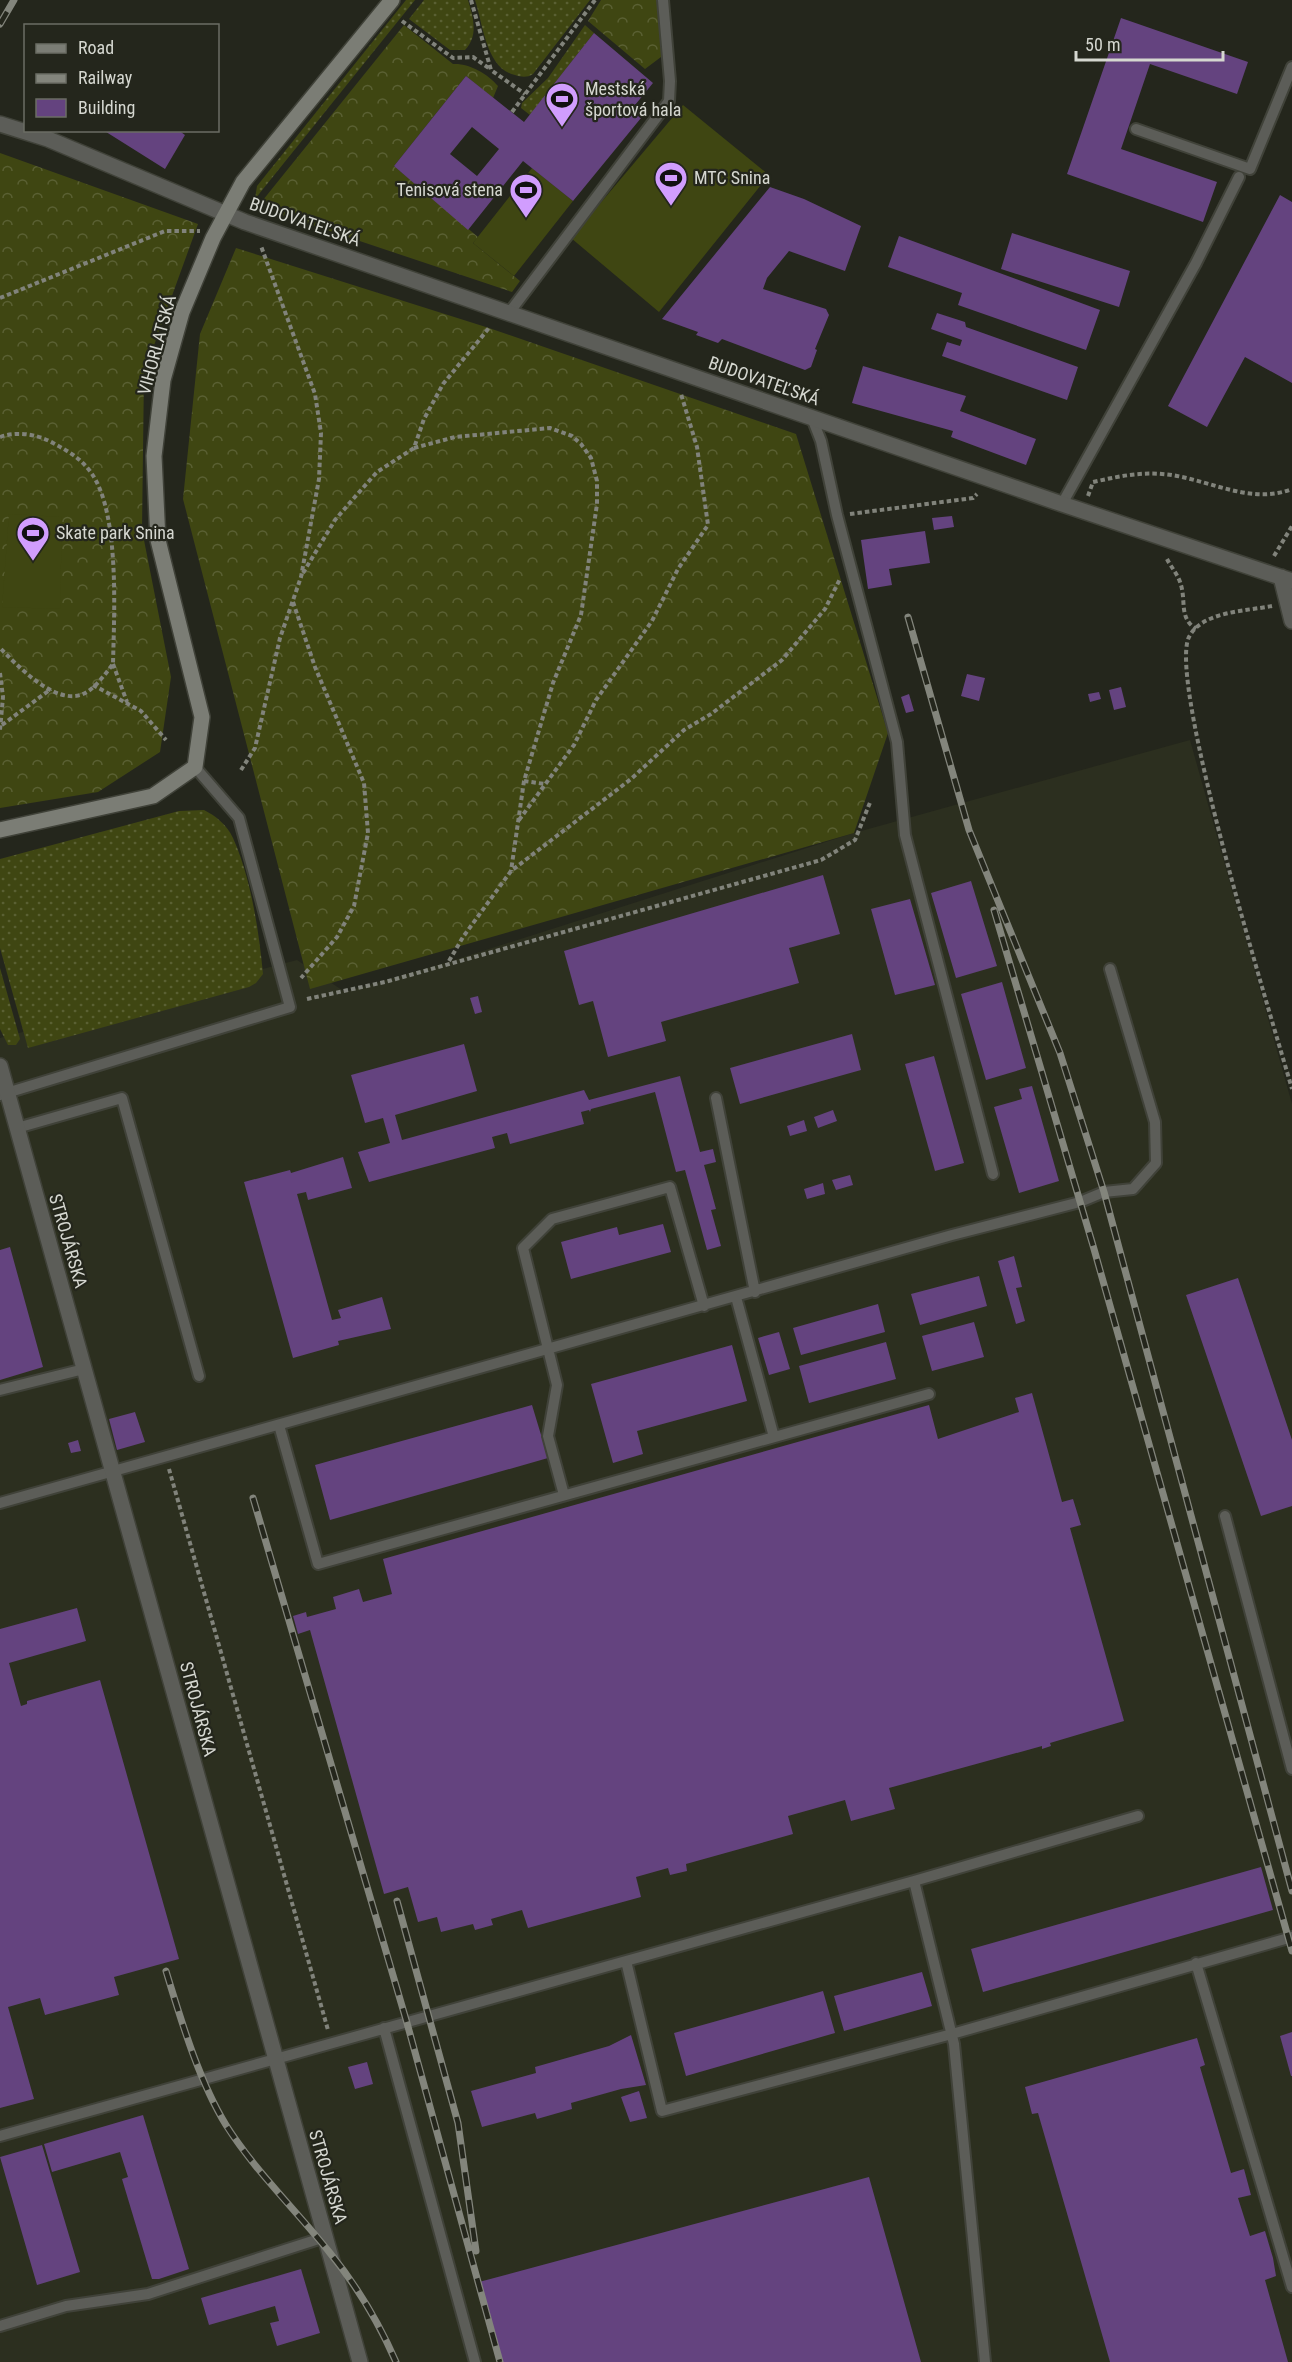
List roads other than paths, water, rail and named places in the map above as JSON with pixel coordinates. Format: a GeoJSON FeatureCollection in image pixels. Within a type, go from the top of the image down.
{"type":"FeatureCollection","features":[{"type":"Feature","properties":{"kind":"main road","name":"VIHORLATSKÁ"},"geometry":{"type":"LineString","coordinates":[[195,767],[202,717],[158,540],[154,456],[163,380],[182,312],[225,213],[243,182],[392,0]]}},
{"type":"Feature","properties":{"kind":"main road"},"geometry":{"type":"LineString","coordinates":[[0,830],[153,796],[195,767]]}},
{"type":"Feature","properties":{"kind":"street","name":"BUDOVATEĽSKÁ"},"geometry":{"type":"LineString","coordinates":[[0,124],[24,132]]}},
{"type":"Feature","properties":{"kind":"street","name":"BUDOVATEĽSKÁ"},"geometry":{"type":"LineString","coordinates":[[26,132],[48,139],[225,213],[812,418],[1286,579]]}},
{"type":"Feature","properties":{"kind":"street"},"geometry":{"type":"LineString","coordinates":[[1286,579],[1287,603],[1292,621]]}},
{"type":"Feature","properties":{"kind":"street","name":"STROJÁRSKA"},"geometry":{"type":"LineString","coordinates":[[0,1066],[4,1094],[17,1128],[360,2362]]}},
{"type":"Feature","properties":{"kind":"lane"},"geometry":{"type":"LineString","coordinates":[[509,313],[669,101],[670,81],[663,0]]}},
{"type":"Feature","properties":{"kind":"lane"},"geometry":{"type":"LineString","coordinates":[[1136,129],[1250,169],[1292,67]]}},
{"type":"Feature","properties":{"kind":"lane"},"geometry":{"type":"LineString","coordinates":[[1062,504],[1196,263],[1239,177]]}},
{"type":"Feature","properties":{"kind":"lane"},"geometry":{"type":"LineString","coordinates":[[812,418],[821,441],[837,515],[897,742],[905,835],[993,1174]]}},
{"type":"Feature","properties":{"kind":"lane"},"geometry":{"type":"LineString","coordinates":[[4,1094],[290,1007],[239,818],[195,767]]}},
{"type":"Feature","properties":{"kind":"lane"},"geometry":{"type":"LineString","coordinates":[[0,1503],[1080,1202],[1104,1192],[1133,1189],[1156,1163],[1155,1122],[1110,969]]}},
{"type":"Feature","properties":{"kind":"lane"},"geometry":{"type":"LineString","coordinates":[[17,1128],[122,1098],[199,1376]]}},
{"type":"Feature","properties":{"kind":"lane"},"geometry":{"type":"LineString","coordinates":[[716,1098],[755,1292]]}},
{"type":"Feature","properties":{"kind":"lane"},"geometry":{"type":"LineString","coordinates":[[564,1496],[548,1436],[557,1385],[523,1248],[552,1218],[670,1186],[704,1306]]}},
{"type":"Feature","properties":{"kind":"lane"},"geometry":{"type":"LineString","coordinates":[[736,1297],[774,1437]]}},
{"type":"Feature","properties":{"kind":"lane"},"geometry":{"type":"LineString","coordinates":[[0,1390],[84,1369]]}},
{"type":"Feature","properties":{"kind":"lane"},"geometry":{"type":"LineString","coordinates":[[279,1425],[318,1564],[928,1394]]}},
{"type":"Feature","properties":{"kind":"lane"},"geometry":{"type":"LineString","coordinates":[[1225,1516],[1292,1769]]}},
{"type":"Feature","properties":{"kind":"lane"},"geometry":{"type":"LineString","coordinates":[[0,2136],[914,1881],[1138,1816]]}},
{"type":"Feature","properties":{"kind":"lane"},"geometry":{"type":"LineString","coordinates":[[914,1881],[952,2034],[985,2362]]}},
{"type":"Feature","properties":{"kind":"lane"},"geometry":{"type":"LineString","coordinates":[[626,1961],[662,2111],[952,2034],[1292,1937]]}},
{"type":"Feature","properties":{"kind":"lane"},"geometry":{"type":"LineString","coordinates":[[1196,1963],[1292,2287]]}},
{"type":"Feature","properties":{"kind":"lane"},"geometry":{"type":"LineString","coordinates":[[384,2028],[475,2362]]}},
{"type":"Feature","properties":{"kind":"lane"},"geometry":{"type":"LineString","coordinates":[[0,2326],[66,2306],[148,2294],[325,2237]]}},
{"type":"Feature","properties":{"kind":"railway"},"geometry":{"type":"LineString","coordinates":[[0,24],[14,0]]}},
{"type":"Feature","properties":{"kind":"railway"},"geometry":{"type":"LineString","coordinates":[[908,617],[969,830],[1060,1053],[1104,1192],[1292,1891]]}},
{"type":"Feature","properties":{"kind":"railway"},"geometry":{"type":"LineString","coordinates":[[994,910],[1094,1249],[1292,1951]]}},
{"type":"Feature","properties":{"kind":"railway"},"geometry":{"type":"LineString","coordinates":[[253,1498],[407,2023],[500,2362]]}},
{"type":"Feature","properties":{"kind":"railway"},"geometry":{"type":"LineString","coordinates":[[397,1901],[458,2123],[476,2251]]}},
{"type":"Feature","properties":{"kind":"railway"},"geometry":{"type":"LineString","coordinates":[[166,1971],[184,2030],[216,2108],[237,2142],[349,2278],[375,2319],[396,2362]]}},
{"type":"Feature","properties":{"kind":"place","name":"Mestská športová hala"},"geometry":{"type":"Point","coordinates":[562,128]}},
{"type":"Feature","properties":{"kind":"place","name":"MTC Snina"},"geometry":{"type":"Point","coordinates":[671,207]}},
{"type":"Feature","properties":{"kind":"place","name":"Tenisová stena"},"geometry":{"type":"Point","coordinates":[526,219]}},
{"type":"Feature","properties":{"kind":"place","name":"Skate park Snina"},"geometry":{"type":"Point","coordinates":[33,562]}}]}
